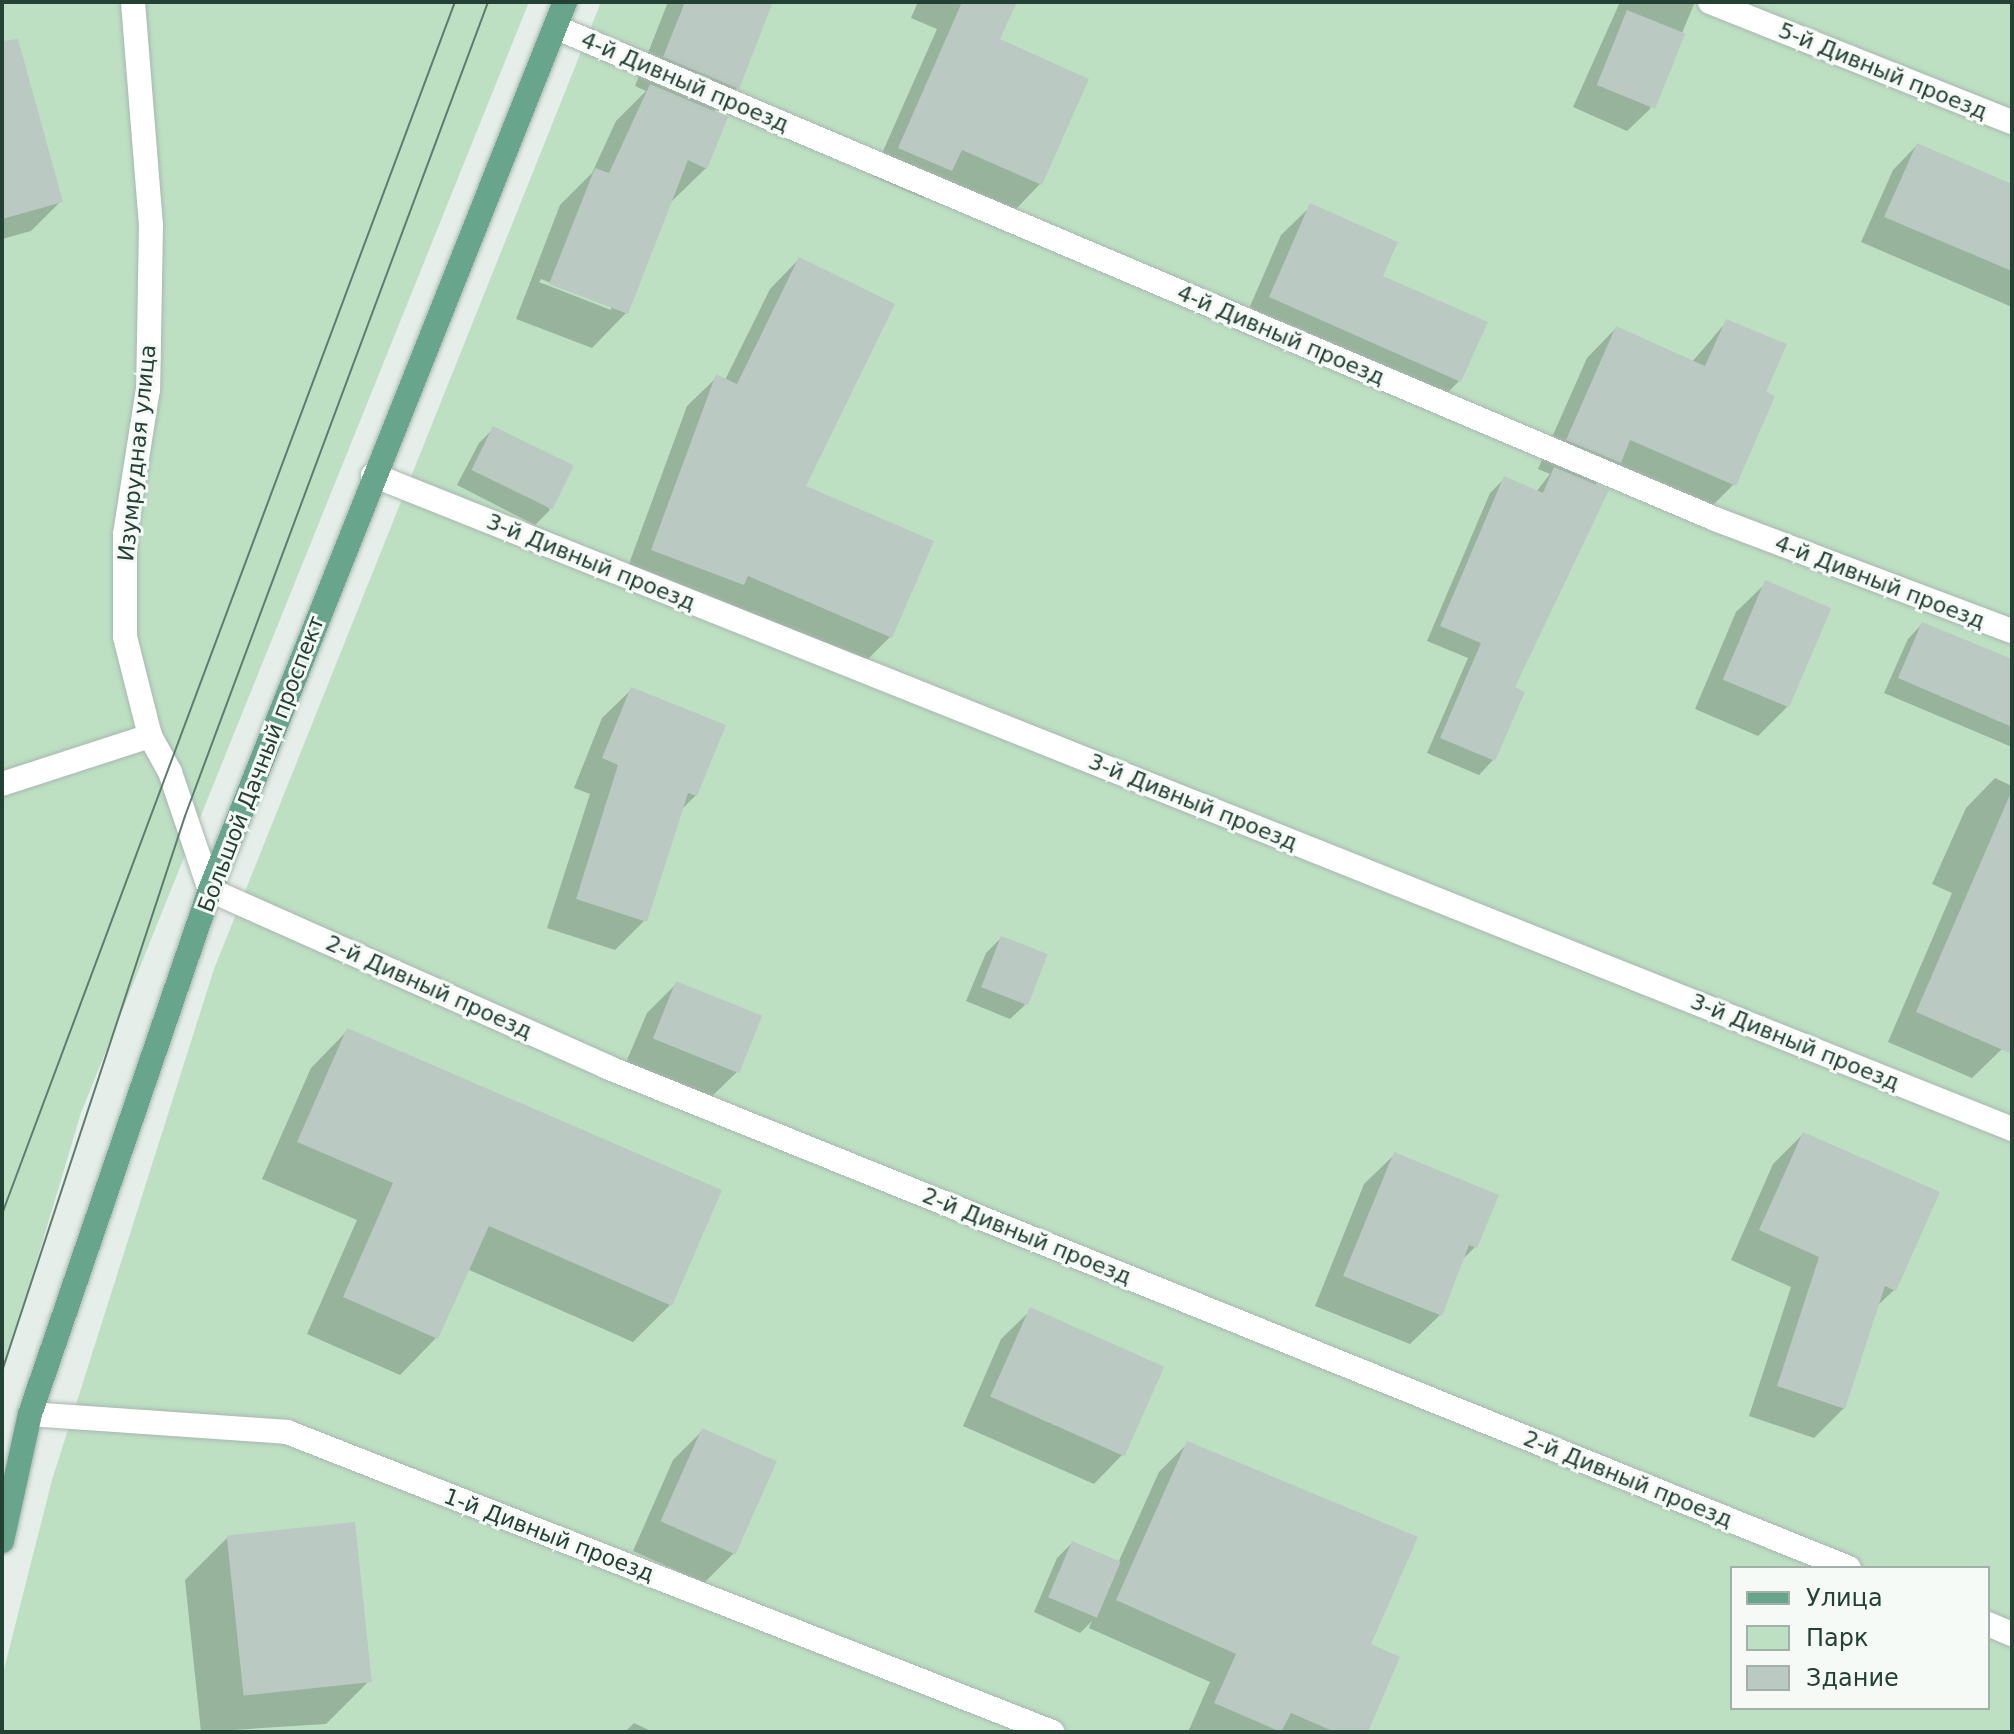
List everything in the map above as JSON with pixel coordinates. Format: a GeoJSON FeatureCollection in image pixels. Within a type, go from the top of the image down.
{"type":"FeatureCollection","features":[{"type":"Feature","properties":{"kind":"main road","name":"Большой Дачный проспект"},"geometry":{"type":"LineString","coordinates":[[2,1541],[30,1414],[210,890],[373,475],[565,2]]}},
{"type":"Feature","properties":{"kind":"street","name":"Изумрудная улица"},"geometry":{"type":"LineString","coordinates":[[133,2],[151,225],[148,389],[125,534],[125,637],[150,736],[170,772],[210,890]]}},
{"type":"Feature","properties":{"kind":"street","name":"5-й Дивный проезд"},"geometry":{"type":"LineString","coordinates":[[1710,2],[2012,122]]}},
{"type":"Feature","properties":{"kind":"street","name":"4-й Дивный проезд"},"geometry":{"type":"LineString","coordinates":[[555,27],[1715,519],[2012,631]]}},
{"type":"Feature","properties":{"kind":"street","name":"3-й Дивный проезд"},"geometry":{"type":"LineString","coordinates":[[373,475],[2012,1129]]}},
{"type":"Feature","properties":{"kind":"street"},"geometry":{"type":"LineString","coordinates":[[2,784],[150,736]]}},
{"type":"Feature","properties":{"kind":"street","name":"2-й Дивный проезд"},"geometry":{"type":"LineString","coordinates":[[210,890],[607,1067],[1844,1566]]}},
{"type":"Feature","properties":{"kind":"street","name":"1-й Дивный проезд"},"geometry":{"type":"LineString","coordinates":[[30,1414],[287,1432],[1052,1732]]}},
{"type":"Feature","properties":{"kind":"street"},"geometry":{"type":"LineString","coordinates":[[1990,1625],[2012,1634]]}},
{"type":"Feature","properties":{"kind":"green space"},"geometry":{"type":"Polygon","coordinates":[[[2,2],[529,2],[81,1113],[2,1377],[2,2]]]}},
{"type":"Feature","properties":{"kind":"green space"},"geometry":{"type":"Polygon","coordinates":[[[601,2],[2012,2],[2012,1732],[2,1732],[2,1677],[52,1480],[214,969],[601,2]]]}},
{"type":"Feature","properties":{"kind":"building"},"geometry":{"type":"Polygon","coordinates":[[[685,2],[773,2],[739,89],[663,57],[685,2]]]}},
{"type":"Feature","properties":{"kind":"building"},"geometry":{"type":"Polygon","coordinates":[[[962,2],[1017,2],[1000,39],[1089,79],[1042,185],[962,150],[952,171],[898,148],[962,2]]]}},
{"type":"Feature","properties":{"kind":"building"},"geometry":{"type":"Polygon","coordinates":[[[1627,10],[1685,34],[1655,109],[1597,85],[1627,10]]]}},
{"type":"Feature","properties":{"kind":"building"},"geometry":{"type":"Polygon","coordinates":[[[18,39],[63,202],[2,219],[2,41],[18,39]]]}},
{"type":"Feature","properties":{"kind":"building"},"geometry":{"type":"Polygon","coordinates":[[[650,84],[728,117],[707,169],[688,160],[628,314],[549,284],[595,168],[609,173],[650,84]]]}},
{"type":"Feature","properties":{"kind":"building"},"geometry":{"type":"Polygon","coordinates":[[[1917,143],[2012,184],[2012,271],[1884,217],[1917,143]]]}},
{"type":"Feature","properties":{"kind":"building"},"geometry":{"type":"Polygon","coordinates":[[[1310,203],[1398,242],[1383,276],[1488,322],[1461,382],[1269,297],[1310,203]]]}},
{"type":"Feature","properties":{"kind":"building"},"geometry":{"type":"Polygon","coordinates":[[[799,257],[895,304],[806,486],[934,541],[892,638],[748,576],[744,585],[651,550],[716,374],[737,384],[799,257]]]}},
{"type":"Feature","properties":{"kind":"building"},"geometry":{"type":"Polygon","coordinates":[[[1726,319],[1787,344],[1766,392],[1775,396],[1736,486],[1630,440],[1621,463],[1566,440],[1616,326],[1705,366],[1726,319]]]}},
{"type":"Feature","properties":{"kind":"building"},"geometry":{"type":"Polygon","coordinates":[[[493,426],[574,465],[552,509],[472,470],[493,426]]]}},
{"type":"Feature","properties":{"kind":"building"},"geometry":{"type":"Polygon","coordinates":[[[1554,467],[1609,490],[1515,687],[1525,692],[1495,761],[1440,738],[1481,643],[1440,626],[1504,476],[1543,493],[1554,467]]]}},
{"type":"Feature","properties":{"kind":"building"},"geometry":{"type":"Polygon","coordinates":[[[1765,580],[1831,608],[1789,708],[1723,679],[1765,580]]]}},
{"type":"Feature","properties":{"kind":"building"},"geometry":{"type":"Polygon","coordinates":[[[1922,622],[2012,659],[2012,727],[1898,678],[1922,622]]]}},
{"type":"Feature","properties":{"kind":"building"},"geometry":{"type":"Polygon","coordinates":[[[631,687],[726,725],[697,796],[688,793],[647,922],[576,899],[618,765],[602,758],[631,687]]]}},
{"type":"Feature","properties":{"kind":"building"},"geometry":{"type":"Polygon","coordinates":[[[2012,790],[2012,1054],[1916,1012],[2012,790]]]}},
{"type":"Feature","properties":{"kind":"building"},"geometry":{"type":"Polygon","coordinates":[[[1001,936],[1048,954],[1028,1005],[981,987],[1001,936]]]}},
{"type":"Feature","properties":{"kind":"building"},"geometry":{"type":"Polygon","coordinates":[[[676,981],[762,1016],[739,1073],[653,1038],[676,981]]]}},
{"type":"Feature","properties":{"kind":"building"},"geometry":{"type":"Polygon","coordinates":[[[347,1028],[722,1190],[672,1306],[489,1226],[438,1339],[343,1297],[393,1183],[297,1142],[347,1028]]]}},
{"type":"Feature","properties":{"kind":"building"},"geometry":{"type":"Polygon","coordinates":[[[1803,1132],[1940,1192],[1896,1291],[1885,1286],[1845,1409],[1777,1386],[1819,1257],[1759,1230],[1803,1132]]]}},
{"type":"Feature","properties":{"kind":"building"},"geometry":{"type":"Polygon","coordinates":[[[1394,1152],[1499,1195],[1477,1248],[1469,1245],[1442,1316],[1343,1276],[1394,1152]]]}},
{"type":"Feature","properties":{"kind":"building"},"geometry":{"type":"Polygon","coordinates":[[[1030,1307],[1164,1367],[1124,1456],[990,1397],[1030,1307]]]}},
{"type":"Feature","properties":{"kind":"building"},"geometry":{"type":"Polygon","coordinates":[[[702,1428],[777,1461],[735,1555],[661,1521],[702,1428]]]}},
{"type":"Feature","properties":{"kind":"building"},"geometry":{"type":"Polygon","coordinates":[[[1187,1441],[1418,1537],[1371,1644],[1400,1657],[1368,1732],[1335,1732],[1291,1713],[1281,1732],[1214,1703],[1236,1654],[1116,1600],[1187,1441]]]}},
{"type":"Feature","properties":{"kind":"building"},"geometry":{"type":"Polygon","coordinates":[[[355,1522],[372,1682],[244,1696],[227,1535],[355,1522]]]}},
{"type":"Feature","properties":{"kind":"building"},"geometry":{"type":"Polygon","coordinates":[[[1072,1541],[1121,1562],[1097,1618],[1048,1597],[1072,1541]]]}},
{"type":"Feature","properties":{"kind":"tram line"},"geometry":{"type":"LineString","coordinates":[[2,1214],[455,2]]}},
{"type":"Feature","properties":{"kind":"tram line"},"geometry":{"type":"LineString","coordinates":[[2,1371],[185,816],[488,2]]}}]}
